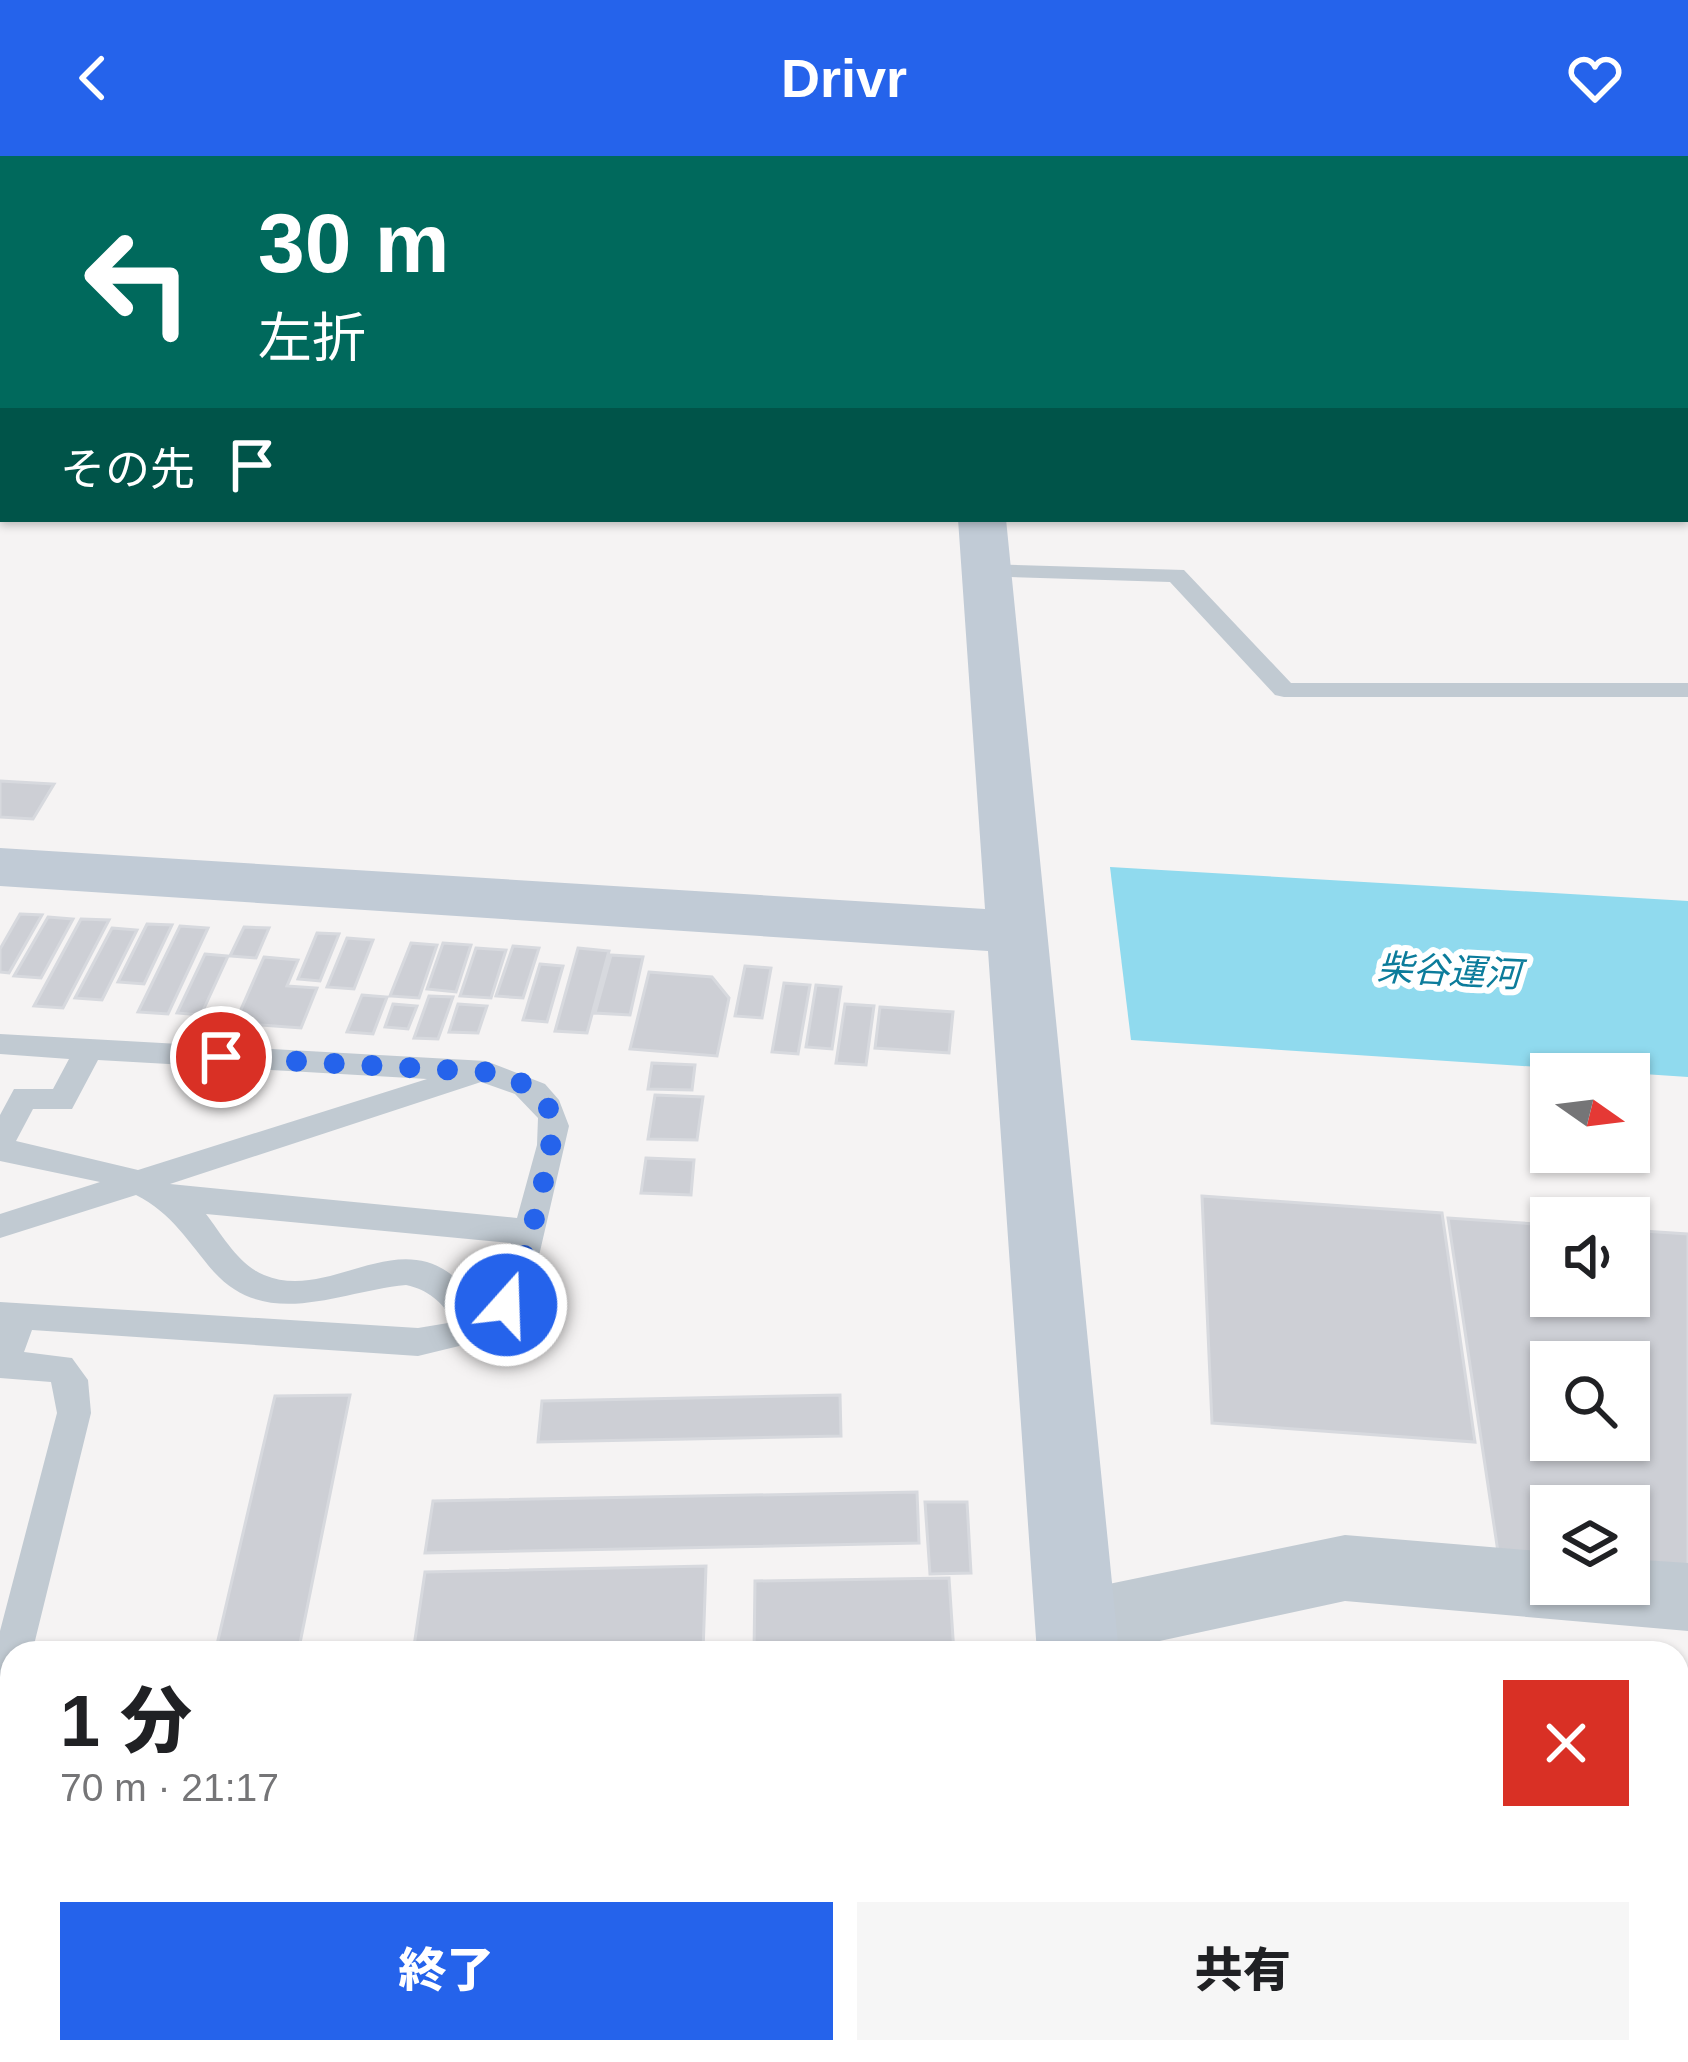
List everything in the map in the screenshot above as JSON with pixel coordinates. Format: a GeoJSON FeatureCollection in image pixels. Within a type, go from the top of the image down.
{"type":"FeatureCollection","features":[{"type":"Feature","properties":{"kind":"street"},"geometry":{"type":"LineString","coordinates":[[984,545],[1077,1639],[1345,1568],[1688,1597]]}},
{"type":"Feature","properties":{"kind":"street"},"geometry":{"type":"LineString","coordinates":[[0,867],[1016,932]]}},
{"type":"Feature","properties":{"kind":"lane"},"geometry":{"type":"LineString","coordinates":[[984,545],[1177,575],[1284,689],[1688,690]]}},
{"type":"Feature","properties":{"kind":"lane"},"geometry":{"type":"LineString","coordinates":[[0,1044],[486,1072],[529,1087],[552,1117],[554,1129],[515,1290],[476,1329],[418,1342],[11,1316],[2,1365],[60,1368],[71,1380],[74,1413],[15,1641]]}},
{"type":"Feature","properties":{"kind":"lane"},"geometry":{"type":"LineString","coordinates":[[89,1049],[61,1101],[25,1097],[0,1146],[137,1183],[170,1199],[251,1284],[304,1292],[365,1274],[410,1273],[449,1288],[463,1300],[476,1329]]}},
{"type":"Feature","properties":{"kind":"lane"},"geometry":{"type":"LineString","coordinates":[[0,1226],[486,1072]]}},
{"type":"Feature","properties":{"kind":"lane"},"geometry":{"type":"LineString","coordinates":[[170,1199],[529,1232]]}},
{"type":"Feature","properties":{"kind":"water","name":"柴谷運河"},"geometry":{"type":"Polygon","coordinates":[[[1110,867],[1688,901],[1688,1077],[1650,1074],[1650,1053],[1530,1053],[1530,1067],[1131,1040],[1110,867]]]}},
{"type":"Feature","properties":{"kind":"building"},"geometry":{"type":"Polygon","coordinates":[[[0,781],[54,784],[33,819],[0,817],[0,781]]]}},
{"type":"Feature","properties":{"kind":"building"},"geometry":{"type":"Polygon","coordinates":[[[20,914],[42,915],[9,973],[0,972],[0,949],[20,914]]]}},
{"type":"Feature","properties":{"kind":"building"},"geometry":{"type":"Polygon","coordinates":[[[48,917],[73,919],[41,978],[14,976],[48,917]]]}},
{"type":"Feature","properties":{"kind":"building"},"geometry":{"type":"Polygon","coordinates":[[[81,919],[109,920],[63,1008],[34,1006],[81,919]]]}},
{"type":"Feature","properties":{"kind":"building"},"geometry":{"type":"Polygon","coordinates":[[[147,924],[172,925],[144,984],[118,982],[147,924]]]}},
{"type":"Feature","properties":{"kind":"building"},"geometry":{"type":"Polygon","coordinates":[[[180,926],[208,928],[168,1014],[138,1012],[180,926]]]}},
{"type":"Feature","properties":{"kind":"building"},"geometry":{"type":"Polygon","coordinates":[[[244,927],[269,928],[256,958],[230,956],[244,927]]]}},
{"type":"Feature","properties":{"kind":"building"},"geometry":{"type":"Polygon","coordinates":[[[112,928],[137,930],[102,1000],[75,998],[112,928]]]}},
{"type":"Feature","properties":{"kind":"building"},"geometry":{"type":"Polygon","coordinates":[[[317,933],[339,934],[320,981],[298,979],[317,933]]]}},
{"type":"Feature","properties":{"kind":"building"},"geometry":{"type":"Polygon","coordinates":[[[347,938],[373,940],[354,989],[327,987],[347,938]]]}},
{"type":"Feature","properties":{"kind":"building"},"geometry":{"type":"Polygon","coordinates":[[[411,943],[437,945],[419,998],[390,996],[411,943]]]}},
{"type":"Feature","properties":{"kind":"building"},"geometry":{"type":"Polygon","coordinates":[[[443,943],[471,945],[456,992],[427,989],[443,943]]]}},
{"type":"Feature","properties":{"kind":"building"},"geometry":{"type":"Polygon","coordinates":[[[513,946],[539,948],[523,998],[496,996],[513,946]]]}},
{"type":"Feature","properties":{"kind":"building"},"geometry":{"type":"Polygon","coordinates":[[[476,948],[506,950],[491,998],[460,996],[476,948]]]}},
{"type":"Feature","properties":{"kind":"building"},"geometry":{"type":"Polygon","coordinates":[[[578,948],[609,951],[587,1033],[555,1031],[578,948]]]}},
{"type":"Feature","properties":{"kind":"building"},"geometry":{"type":"Polygon","coordinates":[[[205,954],[228,956],[201,1015],[177,1013],[205,954]]]}},
{"type":"Feature","properties":{"kind":"building"},"geometry":{"type":"Polygon","coordinates":[[[611,955],[643,957],[630,1015],[595,1013],[611,955]]]}},
{"type":"Feature","properties":{"kind":"building"},"geometry":{"type":"Polygon","coordinates":[[[264,957],[298,960],[287,986],[317,988],[301,1028],[235,1023],[264,957]]]}},
{"type":"Feature","properties":{"kind":"building"},"geometry":{"type":"Polygon","coordinates":[[[540,964],[563,966],[547,1022],[523,1020],[540,964]]]}},
{"type":"Feature","properties":{"kind":"building"},"geometry":{"type":"Polygon","coordinates":[[[745,966],[771,968],[762,1018],[735,1016],[745,966]]]}},
{"type":"Feature","properties":{"kind":"building"},"geometry":{"type":"Polygon","coordinates":[[[649,972],[712,977],[729,998],[717,1056],[630,1049],[649,972]]]}},
{"type":"Feature","properties":{"kind":"building"},"geometry":{"type":"Polygon","coordinates":[[[784,983],[810,985],[798,1054],[772,1052],[784,983]]]}},
{"type":"Feature","properties":{"kind":"building"},"geometry":{"type":"Polygon","coordinates":[[[816,985],[841,987],[832,1049],[806,1047],[816,985]]]}},
{"type":"Feature","properties":{"kind":"building"},"geometry":{"type":"Polygon","coordinates":[[[362,995],[387,997],[373,1034],[347,1032],[362,995]]]}},
{"type":"Feature","properties":{"kind":"building"},"geometry":{"type":"Polygon","coordinates":[[[429,996],[453,997],[438,1039],[414,1038],[429,996]]]}},
{"type":"Feature","properties":{"kind":"building"},"geometry":{"type":"Polygon","coordinates":[[[393,1004],[417,1006],[408,1029],[385,1027],[393,1004]]]}},
{"type":"Feature","properties":{"kind":"building"},"geometry":{"type":"Polygon","coordinates":[[[458,1004],[487,1006],[478,1033],[449,1032],[458,1004]]]}},
{"type":"Feature","properties":{"kind":"building"},"geometry":{"type":"Polygon","coordinates":[[[845,1004],[874,1006],[866,1065],[836,1063],[845,1004]]]}},
{"type":"Feature","properties":{"kind":"building"},"geometry":{"type":"Polygon","coordinates":[[[880,1007],[953,1012],[949,1053],[875,1048],[880,1007]]]}},
{"type":"Feature","properties":{"kind":"building"},"geometry":{"type":"Polygon","coordinates":[[[652,1063],[695,1065],[692,1090],[648,1089],[652,1063]]]}},
{"type":"Feature","properties":{"kind":"building"},"geometry":{"type":"Polygon","coordinates":[[[655,1095],[703,1097],[697,1140],[648,1139],[655,1095]]]}},
{"type":"Feature","properties":{"kind":"building"},"geometry":{"type":"Polygon","coordinates":[[[646,1158],[694,1160],[691,1195],[641,1193],[646,1158]]]}},
{"type":"Feature","properties":{"kind":"building"},"geometry":{"type":"Polygon","coordinates":[[[1202,1196],[1442,1213],[1475,1442],[1212,1423],[1202,1196]]]}},
{"type":"Feature","properties":{"kind":"building"},"geometry":{"type":"Polygon","coordinates":[[[1448,1218],[1530,1224],[1530,1317],[1650,1317],[1650,1231],[1688,1234],[1688,1567],[1650,1564],[1650,1485],[1530,1485],[1530,1554],[1498,1552],[1448,1218]]]}},
{"type":"Feature","properties":{"kind":"building"},"geometry":{"type":"Polygon","coordinates":[[[350,1395],[300,1641],[218,1641],[275,1396],[350,1395]]]}},
{"type":"Feature","properties":{"kind":"building"},"geometry":{"type":"Polygon","coordinates":[[[840,1395],[841,1436],[538,1442],[542,1401],[840,1395]]]}},
{"type":"Feature","properties":{"kind":"building"},"geometry":{"type":"Polygon","coordinates":[[[917,1492],[919,1543],[425,1553],[433,1501],[917,1492]]]}},
{"type":"Feature","properties":{"kind":"building"},"geometry":{"type":"Polygon","coordinates":[[[925,1502],[967,1502],[971,1573],[930,1574],[925,1502]]]}},
{"type":"Feature","properties":{"kind":"building"},"geometry":{"type":"Polygon","coordinates":[[[706,1566],[703,1641],[415,1641],[425,1572],[706,1566]]]}},
{"type":"Feature","properties":{"kind":"building"},"geometry":{"type":"Polygon","coordinates":[[[949,1578],[953,1641],[754,1641],[755,1581],[949,1578]]]}},
{"type":"Feature","properties":{"kind":"route"},"geometry":{"type":"LineString","coordinates":[[221,1057],[486,1072],[529,1087],[547,1106],[554,1129],[520,1274],[506,1305]]}}]}
